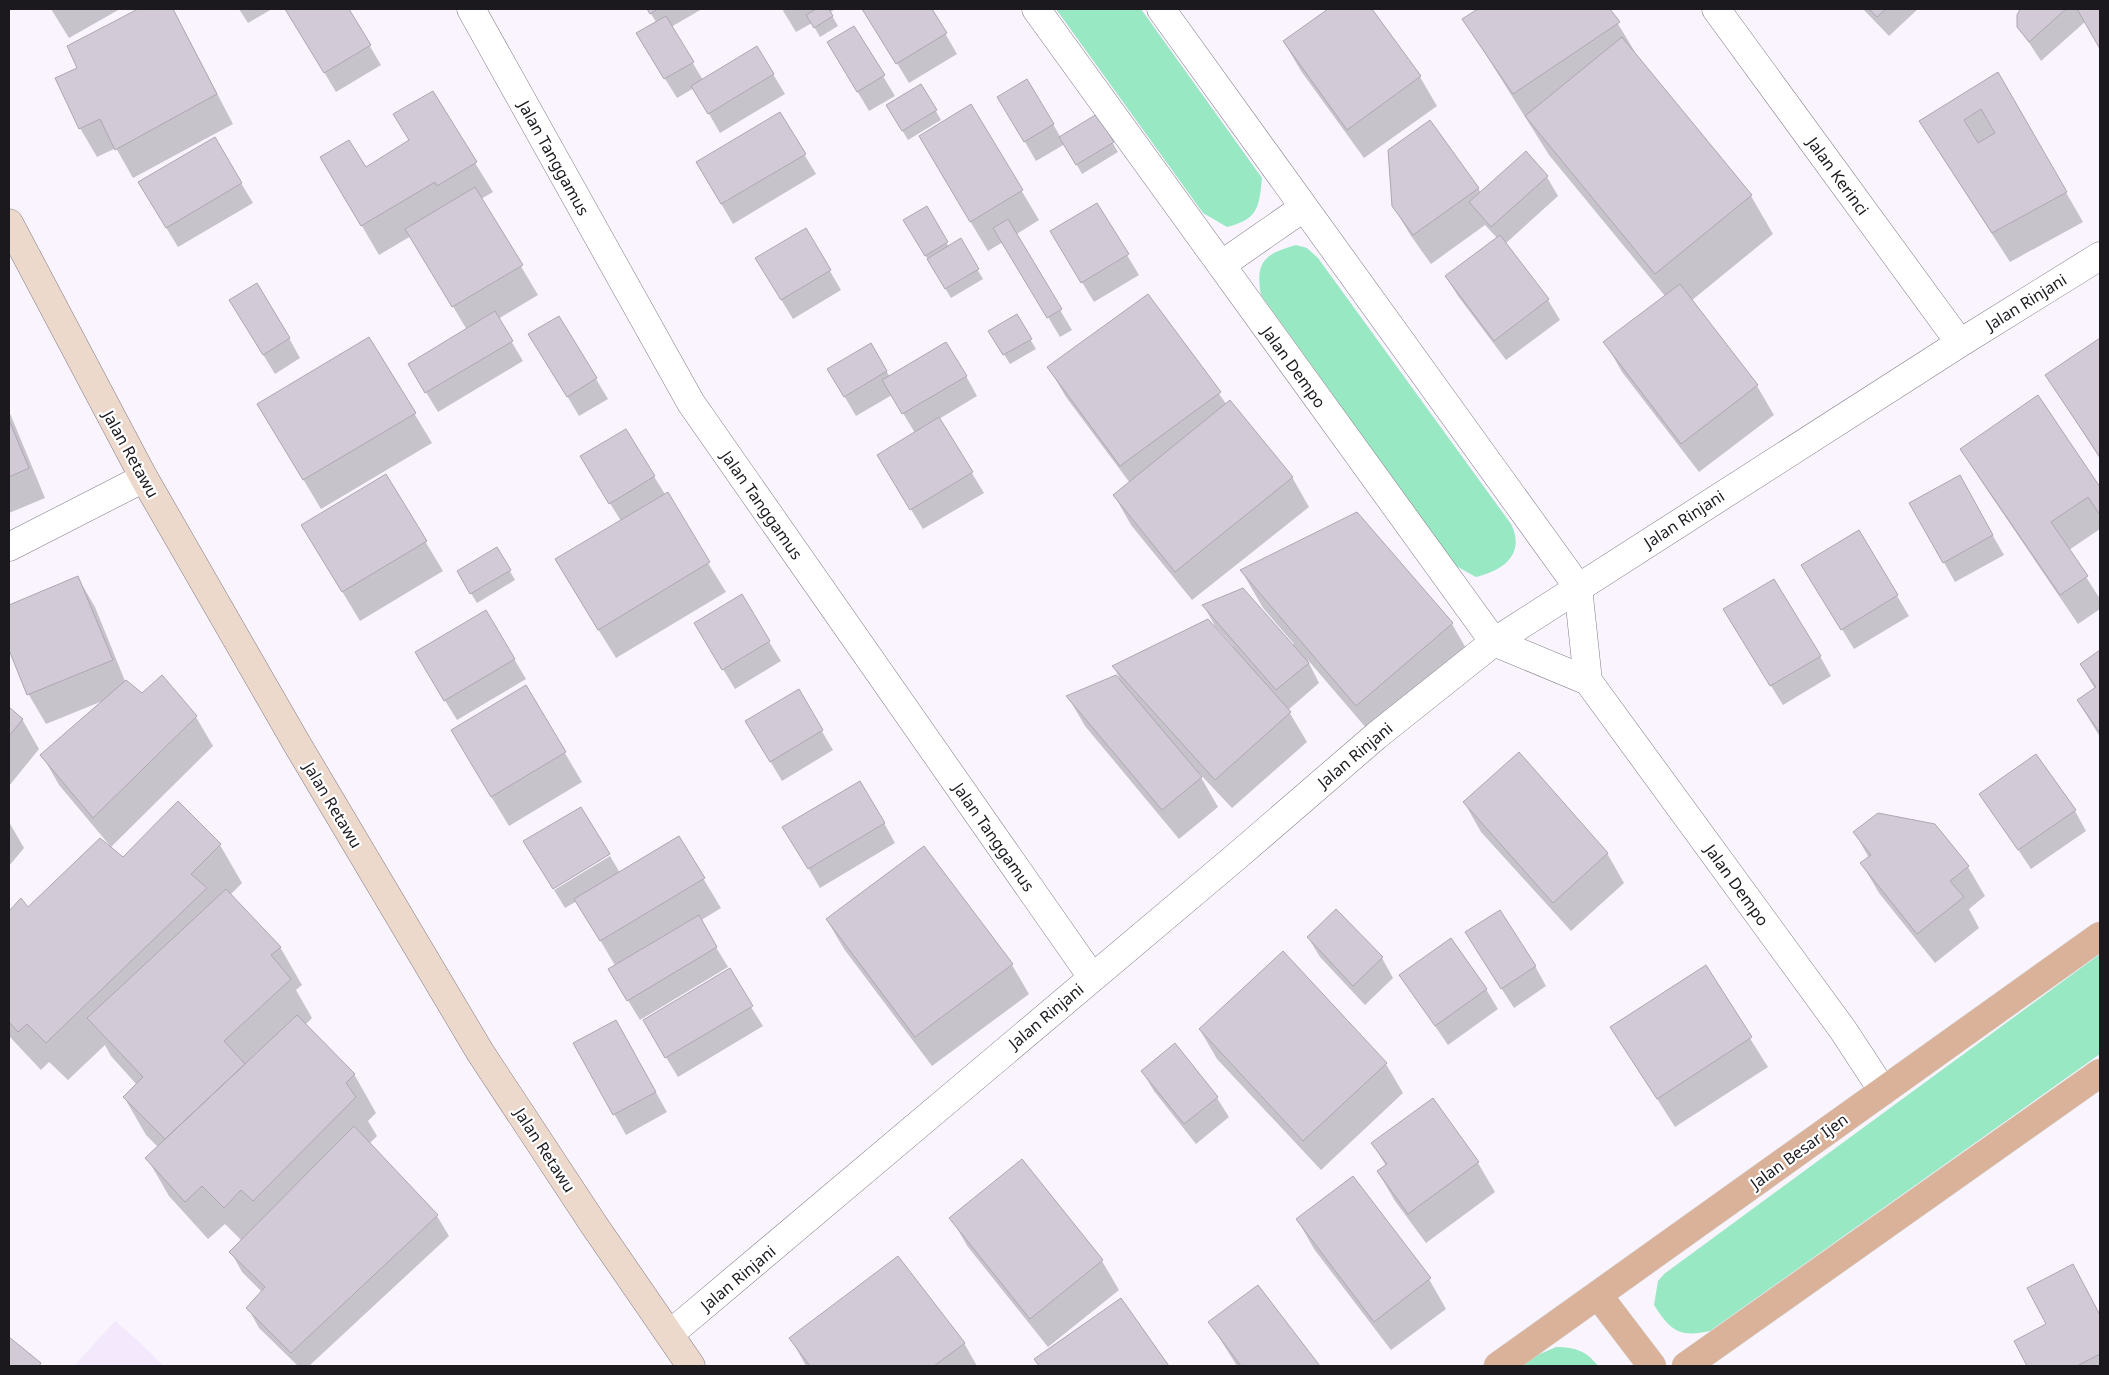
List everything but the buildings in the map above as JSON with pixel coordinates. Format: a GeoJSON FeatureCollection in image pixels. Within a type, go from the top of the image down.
{"type":"FeatureCollection","features":[{"type":"Feature","properties":{"kind":"main road","name":"Jalan Retawu"},"geometry":{"type":"LineString","coordinates":[[9,223],[144,478],[297,744],[480,1052],[691,1366]]}},
{"type":"Feature","properties":{"kind":"main road","name":"Jalan Besar Ijen"},"geometry":{"type":"LineString","coordinates":[[1498,1366],[2100,936]]}},
{"type":"Feature","properties":{"kind":"main road"},"geometry":{"type":"LineString","coordinates":[[1686,1366],[2100,1073]]}},
{"type":"Feature","properties":{"kind":"main road"},"geometry":{"type":"LineString","coordinates":[[1598,1295],[1652,1366]]}},
{"type":"Feature","properties":{"kind":"street","name":"Jalan Tanggamus"},"geometry":{"type":"LineString","coordinates":[[471,9],[691,403],[1092,977]]}},
{"type":"Feature","properties":{"kind":"street","name":"Jalan Dempo"},"geometry":{"type":"LineString","coordinates":[[1036,9],[1494,642]]}},
{"type":"Feature","properties":{"kind":"street"},"geometry":{"type":"LineString","coordinates":[[1161,9],[1578,587],[1588,681],[1494,642]]}},
{"type":"Feature","properties":{"kind":"street","name":"Jalan Kerinci"},"geometry":{"type":"LineString","coordinates":[[1716,9],[1960,343]]}},
{"type":"Feature","properties":{"kind":"street"},"geometry":{"type":"LineString","coordinates":[[1220,265],[1304,208]]}},
{"type":"Feature","properties":{"kind":"street","name":"Jalan Rinjani"},"geometry":{"type":"LineString","coordinates":[[670,1334],[1237,856],[1376,736],[1494,642],[1960,343],[2100,256]]}},
{"type":"Feature","properties":{"kind":"street"},"geometry":{"type":"LineString","coordinates":[[9,547],[144,478]]}},
{"type":"Feature","properties":{"kind":"street","name":"Jalan Dempo"},"geometry":{"type":"LineString","coordinates":[[1588,681],[1843,1030],[1883,1091]]}},
{"type":"Feature","properties":{"kind":"shaded area"},"geometry":{"type":"Polygon","coordinates":[[[115,1321],[138,1341],[164,1366],[74,1366],[115,1321]]]}},
{"type":"Feature","properties":{"kind":"green space"},"geometry":{"type":"Polygon","coordinates":[[[1056,9],[1141,9],[1262,178],[1258,205],[1251,216],[1227,227],[1203,213],[1056,9]]]}},
{"type":"Feature","properties":{"kind":"green space"},"geometry":{"type":"Polygon","coordinates":[[[1296,245],[1307,248],[1318,258],[1511,524],[1516,544],[1514,552],[1503,566],[1476,577],[1456,566],[1261,295],[1259,275],[1264,261],[1276,252],[1296,245]]]}},
{"type":"Feature","properties":{"kind":"green space"},"geometry":{"type":"Polygon","coordinates":[[[2100,954],[2100,1054],[1710,1331],[1699,1333],[1683,1332],[1676,1330],[1665,1321],[1654,1305],[1658,1281],[1664,1274],[2100,954]]]}},
{"type":"Feature","properties":{"kind":"green space"},"geometry":{"type":"Polygon","coordinates":[[[1556,1347],[1569,1348],[1585,1353],[1598,1366],[1520,1366],[1533,1357],[1556,1347]]]}}]}
